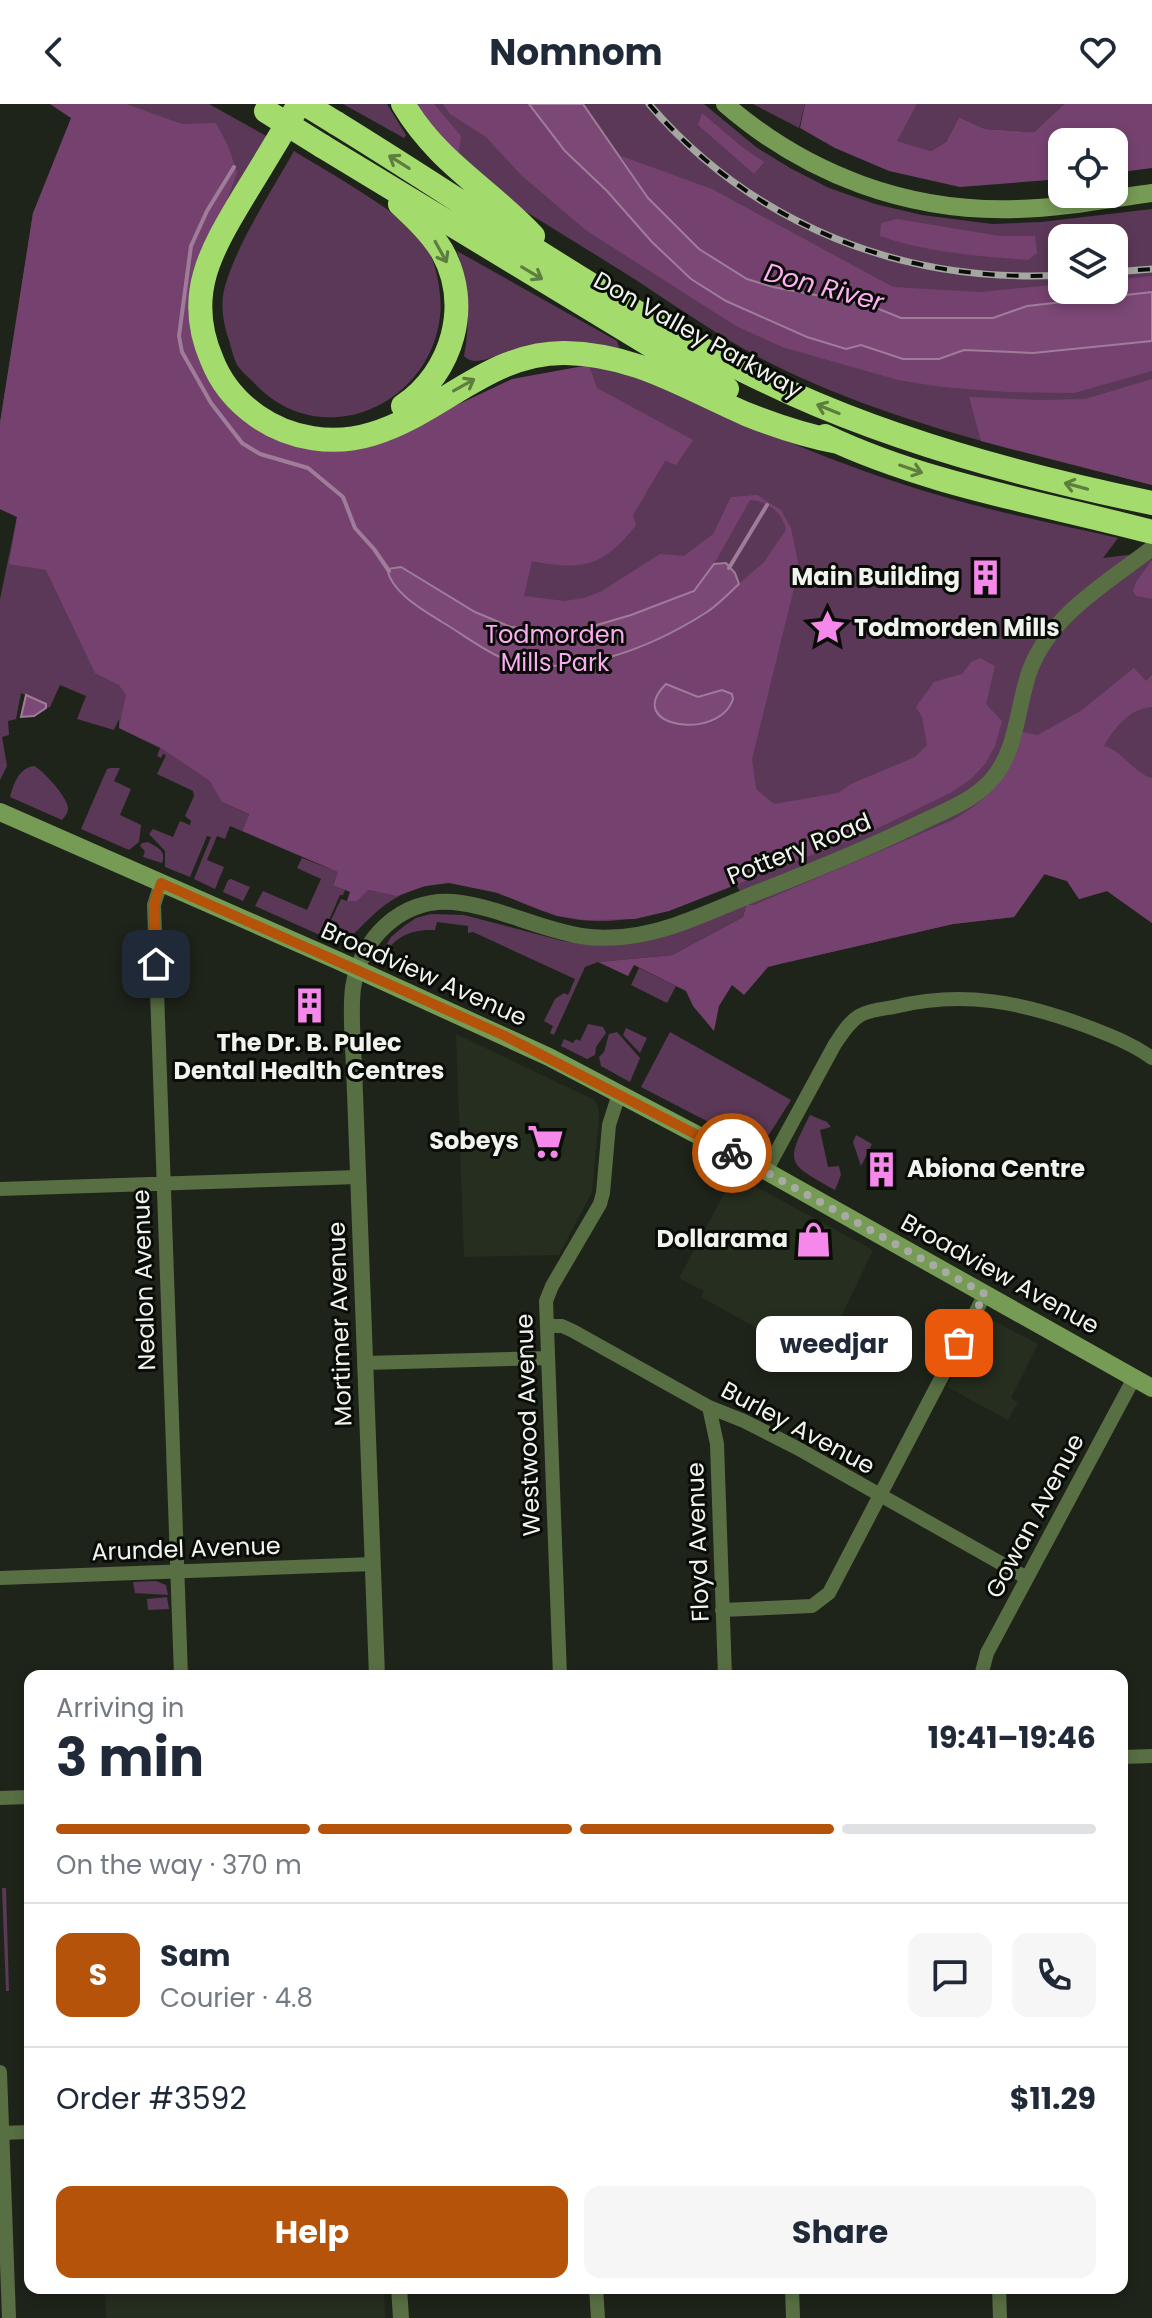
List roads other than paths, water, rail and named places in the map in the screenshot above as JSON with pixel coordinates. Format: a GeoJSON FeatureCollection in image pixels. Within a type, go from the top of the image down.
{"type":"FeatureCollection","features":[{"type":"Feature","properties":{"kind":"highway","name":"Don Valley Parkway"},"geometry":{"type":"LineString","coordinates":[[302,104],[652,320],[744,371],[832,410],[989,462],[1152,503]]}},
{"type":"Feature","properties":{"kind":"highway"},"geometry":{"type":"LineString","coordinates":[[302,104],[219,238],[200,291],[201,326],[217,372],[244,405],[266,422],[318,439],[367,436],[407,419],[495,368],[528,357],[562,353],[626,360],[746,414],[804,435],[838,442]]}},
{"type":"Feature","properties":{"kind":"highway"},"geometry":{"type":"LineString","coordinates":[[312,104],[222,257],[210,302],[218,346],[238,383],[268,409],[315,428],[356,427],[397,411],[421,393],[435,377],[454,334],[456,299],[444,256],[425,228],[370,175]]}},
{"type":"Feature","properties":{"kind":"highway"},"geometry":{"type":"LineString","coordinates":[[403,104],[444,159],[508,209],[560,263]]}},
{"type":"Feature","properties":{"kind":"highway","name":"Don Valley Parkway"},"geometry":{"type":"LineString","coordinates":[[260,107],[719,385],[838,442],[916,470],[998,495],[1142,530]]}},
{"type":"Feature","properties":{"kind":"main road"},"geometry":{"type":"LineString","coordinates":[[725,104],[773,142],[815,166],[862,186],[904,198],[973,208],[1018,209],[1152,193]]}},
{"type":"Feature","properties":{"kind":"main road","name":"Broadview Avenue"},"geometry":{"type":"LineString","coordinates":[[0,812],[524,1045],[766,1171],[1152,1388]]}},
{"type":"Feature","properties":{"kind":"street","name":"Pottery Road"},"geometry":{"type":"LineString","coordinates":[[358,970],[364,952],[382,926],[410,910],[452,902],[580,936],[599,938],[648,933],[846,858],[964,801],[991,781],[1004,761],[1032,666],[1053,630],[1080,603],[1152,548]]}},
{"type":"Feature","properties":{"kind":"street","name":"Nealon Avenue"},"geometry":{"type":"LineString","coordinates":[[161,883],[154,905],[181,1670]]}},
{"type":"Feature","properties":{"kind":"street","name":"Mortimer Avenue"},"geometry":{"type":"LineString","coordinates":[[358,970],[353,988],[358,1177],[377,1670]]}},
{"type":"Feature","properties":{"kind":"street"},"geometry":{"type":"LineString","coordinates":[[766,1171],[835,1044],[845,1028],[861,1014],[909,1003],[972,999],[1005,1001],[1036,1008],[1123,1041],[1152,1058]]}},
{"type":"Feature","properties":{"kind":"street","name":"Westwood Avenue"},"geometry":{"type":"LineString","coordinates":[[560,1670],[547,1294],[592,1221],[603,1193],[609,1125],[619,1094]]}},
{"type":"Feature","properties":{"kind":"street"},"geometry":{"type":"LineString","coordinates":[[0,1189],[358,1177]]}},
{"type":"Feature","properties":{"kind":"street"},"geometry":{"type":"LineString","coordinates":[[722,1610],[802,1607],[821,1601],[829,1593],[985,1294]]}},
{"type":"Feature","properties":{"kind":"street","name":"Burley Avenue"},"geometry":{"type":"LineString","coordinates":[[547,1326],[562,1326],[573,1331],[709,1407],[784,1441],[1027,1578]]}},
{"type":"Feature","properties":{"kind":"street"},"geometry":{"type":"LineString","coordinates":[[366,1363],[548,1358]]}},
{"type":"Feature","properties":{"kind":"street","name":"Gowan Avenue"},"geometry":{"type":"LineString","coordinates":[[983,1670],[987,1653],[1134,1378]]}},
{"type":"Feature","properties":{"kind":"street","name":"Floyd Avenue"},"geometry":{"type":"LineString","coordinates":[[709,1407],[717,1444],[725,1670]]}},
{"type":"Feature","properties":{"kind":"street","name":"Arundel Avenue"},"geometry":{"type":"LineString","coordinates":[[0,1578],[373,1564]]}},
{"type":"Feature","properties":{"kind":"street"},"geometry":{"type":"LineString","coordinates":[[1128,1757],[1152,1756]]}},
{"type":"Feature","properties":{"kind":"street"},"geometry":{"type":"LineString","coordinates":[[0,1798],[24,1797]]}},
{"type":"Feature","properties":{"kind":"street"},"geometry":{"type":"LineString","coordinates":[[0,2072],[9,2318]]}},
{"type":"Feature","properties":{"kind":"street"},"geometry":{"type":"LineString","coordinates":[[1,2133],[24,2132]]}},
{"type":"Feature","properties":{"kind":"street"},"geometry":{"type":"LineString","coordinates":[[399,2294],[401,2318]]}},
{"type":"Feature","properties":{"kind":"street"},"geometry":{"type":"LineString","coordinates":[[596,2294],[598,2318]]}},
{"type":"Feature","properties":{"kind":"street"},"geometry":{"type":"LineString","coordinates":[[792,2294],[793,2318]]}},
{"type":"Feature","properties":{"kind":"street"},"geometry":{"type":"LineString","coordinates":[[999,2294],[1000,2318]]}},
{"type":"Feature","properties":{"kind":"waterway"},"geometry":{"type":"LineString","coordinates":[[234,167],[207,211],[191,246],[179,336],[182,352],[211,403],[242,443],[260,454],[308,468],[343,497],[355,528],[389,571]]}},
{"type":"Feature","properties":{"kind":"waterway"},"geometry":{"type":"LineString","coordinates":[[729,568],[767,505]]}},
{"type":"Feature","properties":{"kind":"railway"},"geometry":{"type":"LineString","coordinates":[[649,104],[690,146],[735,183],[783,214],[835,238],[889,257],[945,269],[1003,275],[1048,275]]}},
{"type":"Feature","properties":{"kind":"railway"},"geometry":{"type":"LineString","coordinates":[[1128,271],[1152,269]]}},
{"type":"Feature","properties":{"kind":"place","name":"Main Building"},"geometry":{"type":"Point","coordinates":[986,577]}},
{"type":"Feature","properties":{"kind":"place","name":"Todmorden Mills"},"geometry":{"type":"Point","coordinates":[828,628]}},
{"type":"Feature","properties":{"kind":"place","name":"The Dr. B. Pulec Dental Health Centres"},"geometry":{"type":"Point","coordinates":[309,1006]}},
{"type":"Feature","properties":{"kind":"place","name":"Sobeys"},"geometry":{"type":"Point","coordinates":[545,1141]}},
{"type":"Feature","properties":{"kind":"place","name":"Abiona Centre"},"geometry":{"type":"Point","coordinates":[881,1169]}},
{"type":"Feature","properties":{"kind":"place","name":"Dollarama"},"geometry":{"type":"Point","coordinates":[814,1239]}},
{"type":"Feature","properties":{"kind":"place","name":"weedjar"},"geometry":{"type":"Point","coordinates":[959,1343]}},
{"type":"Feature","properties":{"kind":"water label","name":"Don River"},"geometry":{"type":"Point","coordinates":[824,287]}},
{"type":"Feature","properties":{"kind":"park label","name":"Todmorden Mills Park"},"geometry":{"type":"Point","coordinates":[555,649]}}]}
